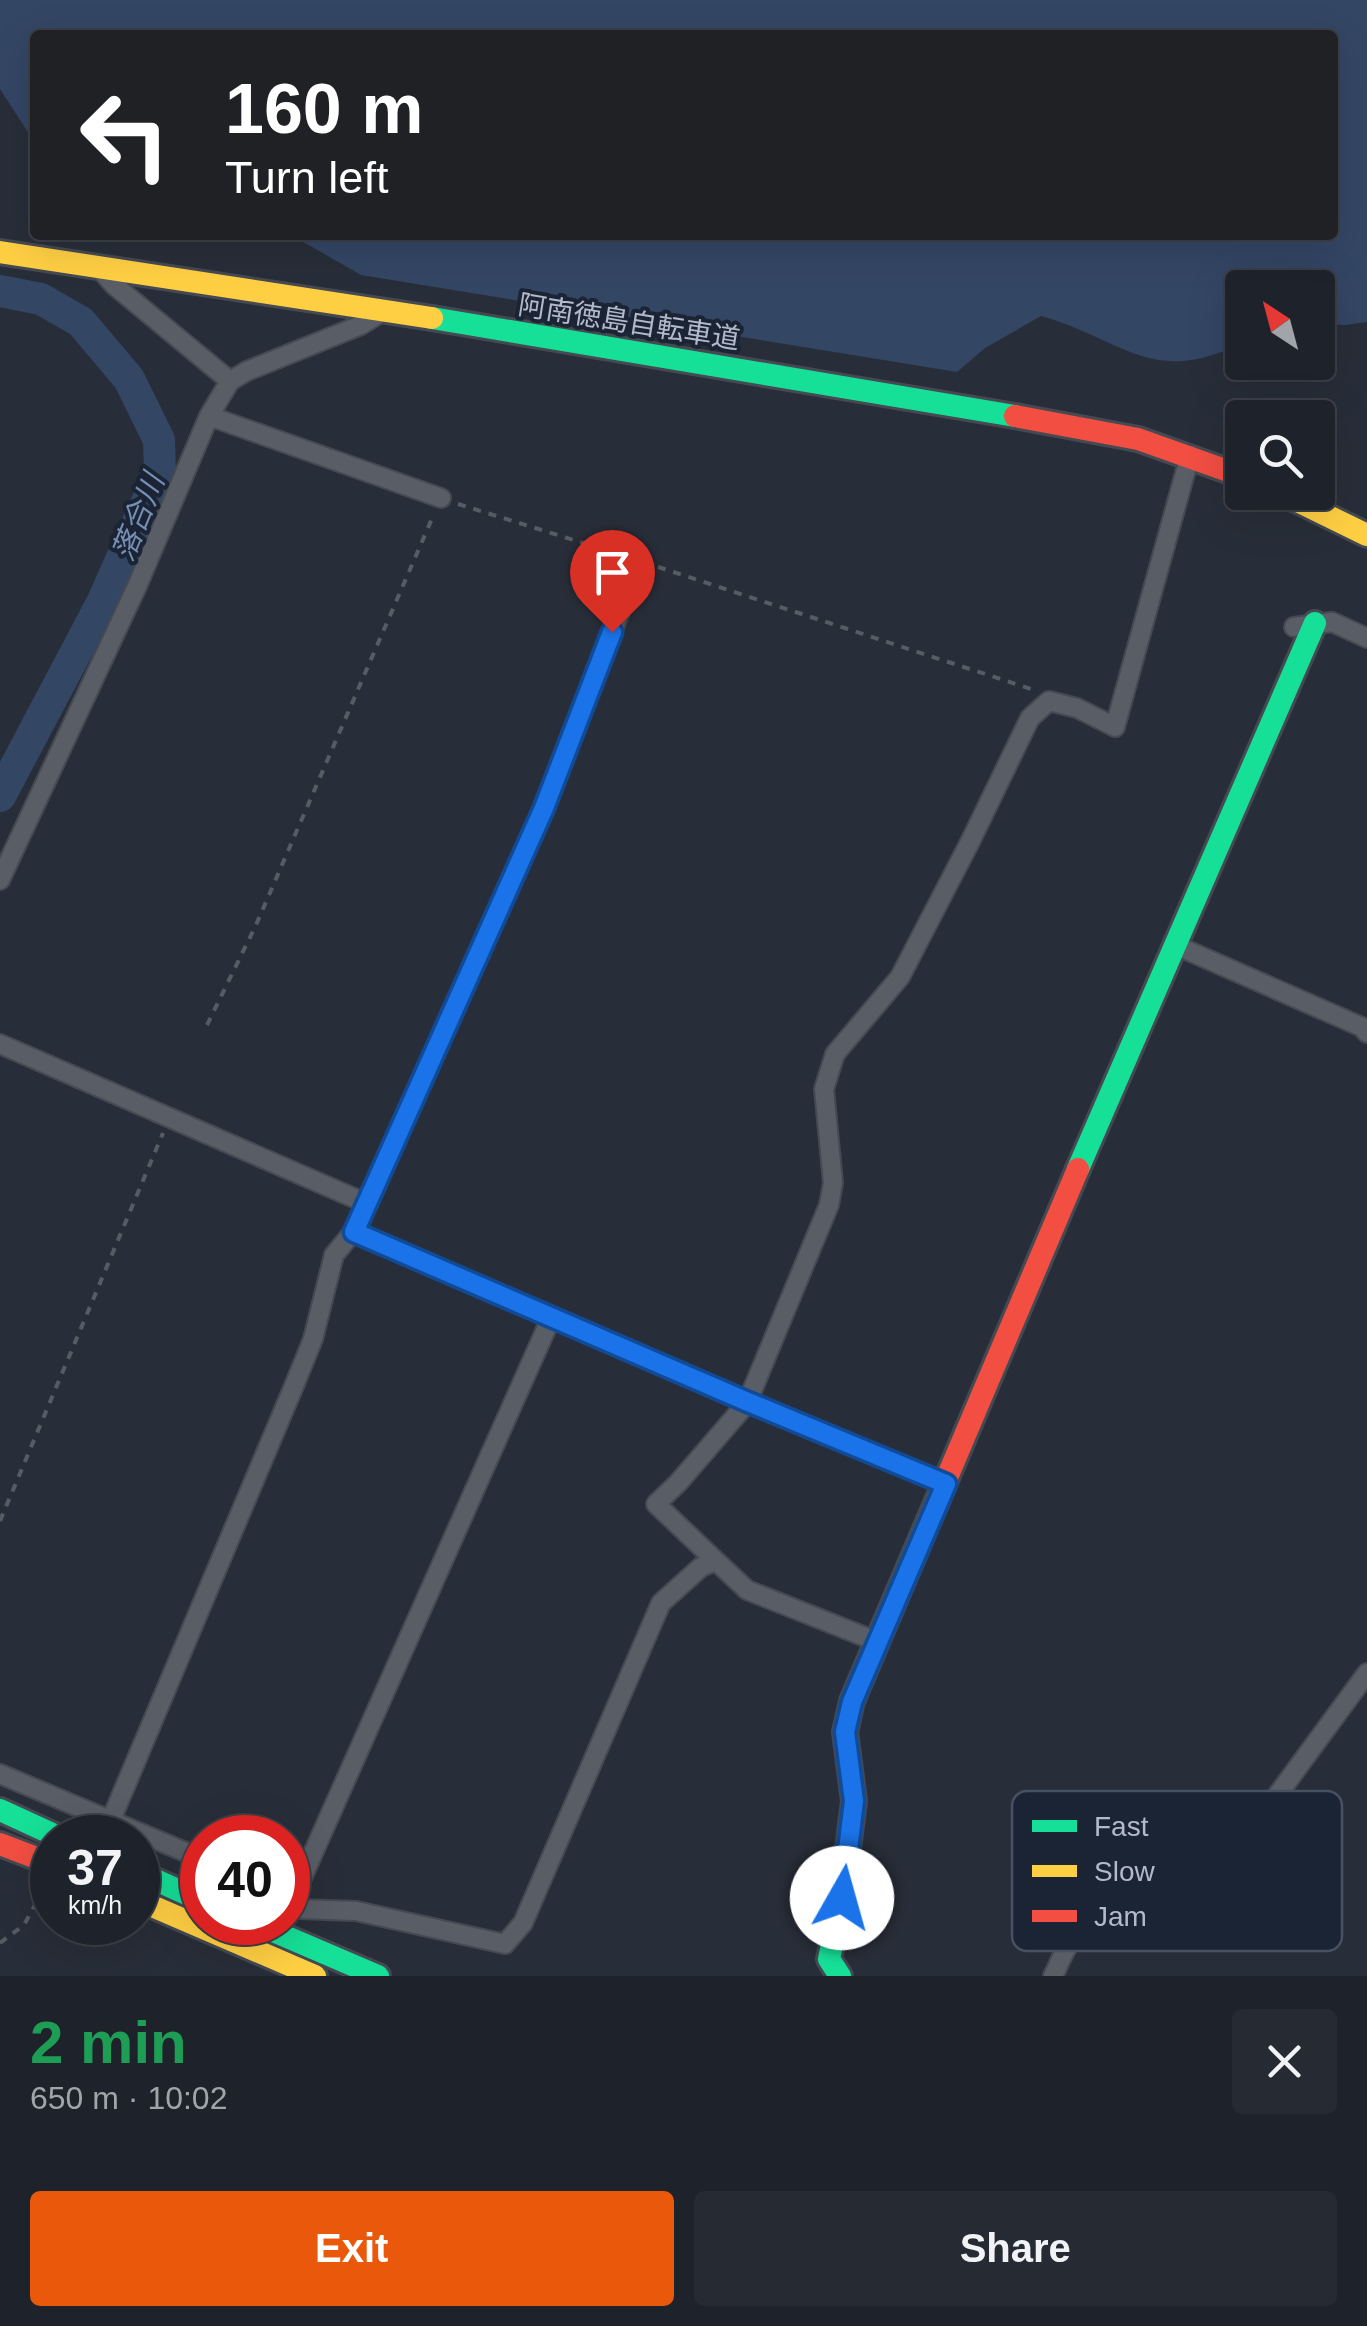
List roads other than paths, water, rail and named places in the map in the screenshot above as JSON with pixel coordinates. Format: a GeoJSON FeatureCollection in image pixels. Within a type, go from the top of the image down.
{"type":"FeatureCollection","features":[{"type":"Feature","properties":{"kind":"main road","name":"阿南徳島自転車道"},"geometry":{"type":"LineString","coordinates":[[0,252],[1070,426],[1138,439],[1225,469]]}},
{"type":"Feature","properties":{"kind":"main road"},"geometry":{"type":"LineString","coordinates":[[1316,510],[1367,535]]}},
{"type":"Feature","properties":{"kind":"main road"},"geometry":{"type":"LineString","coordinates":[[840,1976],[829,1959],[842,1898],[854,1801],[845,1732],[852,1702],[1175,945],[1304,625]]}},
{"type":"Feature","properties":{"kind":"main road"},"geometry":{"type":"LineString","coordinates":[[0,1810],[30,1824]]}},
{"type":"Feature","properties":{"kind":"main road"},"geometry":{"type":"LineString","coordinates":[[0,1844],[30,1862]]}},
{"type":"Feature","properties":{"kind":"main road"},"geometry":{"type":"LineString","coordinates":[[160,1909],[315,1976]]}},
{"type":"Feature","properties":{"kind":"main road"},"geometry":{"type":"LineString","coordinates":[[306,1945],[378,1976]]}},
{"type":"Feature","properties":{"kind":"street"},"geometry":{"type":"LineString","coordinates":[[96,265],[230,381]]}},
{"type":"Feature","properties":{"kind":"street"},"geometry":{"type":"LineString","coordinates":[[0,880],[138,584],[209,416],[230,381],[382,312]]}},
{"type":"Feature","properties":{"kind":"street"},"geometry":{"type":"LineString","coordinates":[[209,416],[441,498]]}},
{"type":"Feature","properties":{"kind":"street"},"geometry":{"type":"LineString","coordinates":[[878,1642],[747,1590],[656,1504],[748,1402],[829,1206],[834,1183],[824,1089],[835,1054],[900,976],[1030,718],[1050,701],[1077,708],[1115,726],[1190,455]]}},
{"type":"Feature","properties":{"kind":"street"},"geometry":{"type":"LineString","coordinates":[[113,1815],[307,1354],[334,1255],[354,1232],[368,1204],[544,808],[640,561]]}},
{"type":"Feature","properties":{"kind":"street"},"geometry":{"type":"LineString","coordinates":[[1304,625],[1332,622],[1367,638]]}},
{"type":"Feature","properties":{"kind":"street"},"geometry":{"type":"LineString","coordinates":[[1175,945],[1367,1032]]}},
{"type":"Feature","properties":{"kind":"street"},"geometry":{"type":"LineString","coordinates":[[0,1044],[368,1204]]}},
{"type":"Feature","properties":{"kind":"street"},"geometry":{"type":"LineString","coordinates":[[354,1232],[946,1484]]}},
{"type":"Feature","properties":{"kind":"street"},"geometry":{"type":"LineString","coordinates":[[310,1856],[551,1318]]}},
{"type":"Feature","properties":{"kind":"street"},"geometry":{"type":"LineString","coordinates":[[310,1907],[356,1912],[506,1944],[523,1923],[661,1603],[702,1567],[716,1561]]}},
{"type":"Feature","properties":{"kind":"street"},"geometry":{"type":"LineString","coordinates":[[1280,1791],[1367,1673]]}},
{"type":"Feature","properties":{"kind":"street"},"geometry":{"type":"LineString","coordinates":[[0,1774],[99,1815]]}},
{"type":"Feature","properties":{"kind":"street"},"geometry":{"type":"LineString","coordinates":[[1053,1976],[1066,1951]]}},
{"type":"Feature","properties":{"kind":"water"},"geometry":{"type":"Polygon","coordinates":[[[0,0],[1367,0],[1367,322],[1335,324],[1335,270],[1225,270],[1225,350],[1210,356],[1183,361],[1137,355],[1041,316],[985,348],[957,372],[361,275],[300,240],[1338,240],[1338,30],[30,30],[30,135],[0,89],[0,0]]]}},
{"type":"Feature","properties":{"kind":"waterway","name":"落合川"},"geometry":{"type":"LineString","coordinates":[[0,291],[41,299],[81,322],[129,379],[159,440],[160,473],[102,603],[0,796]]}}]}
